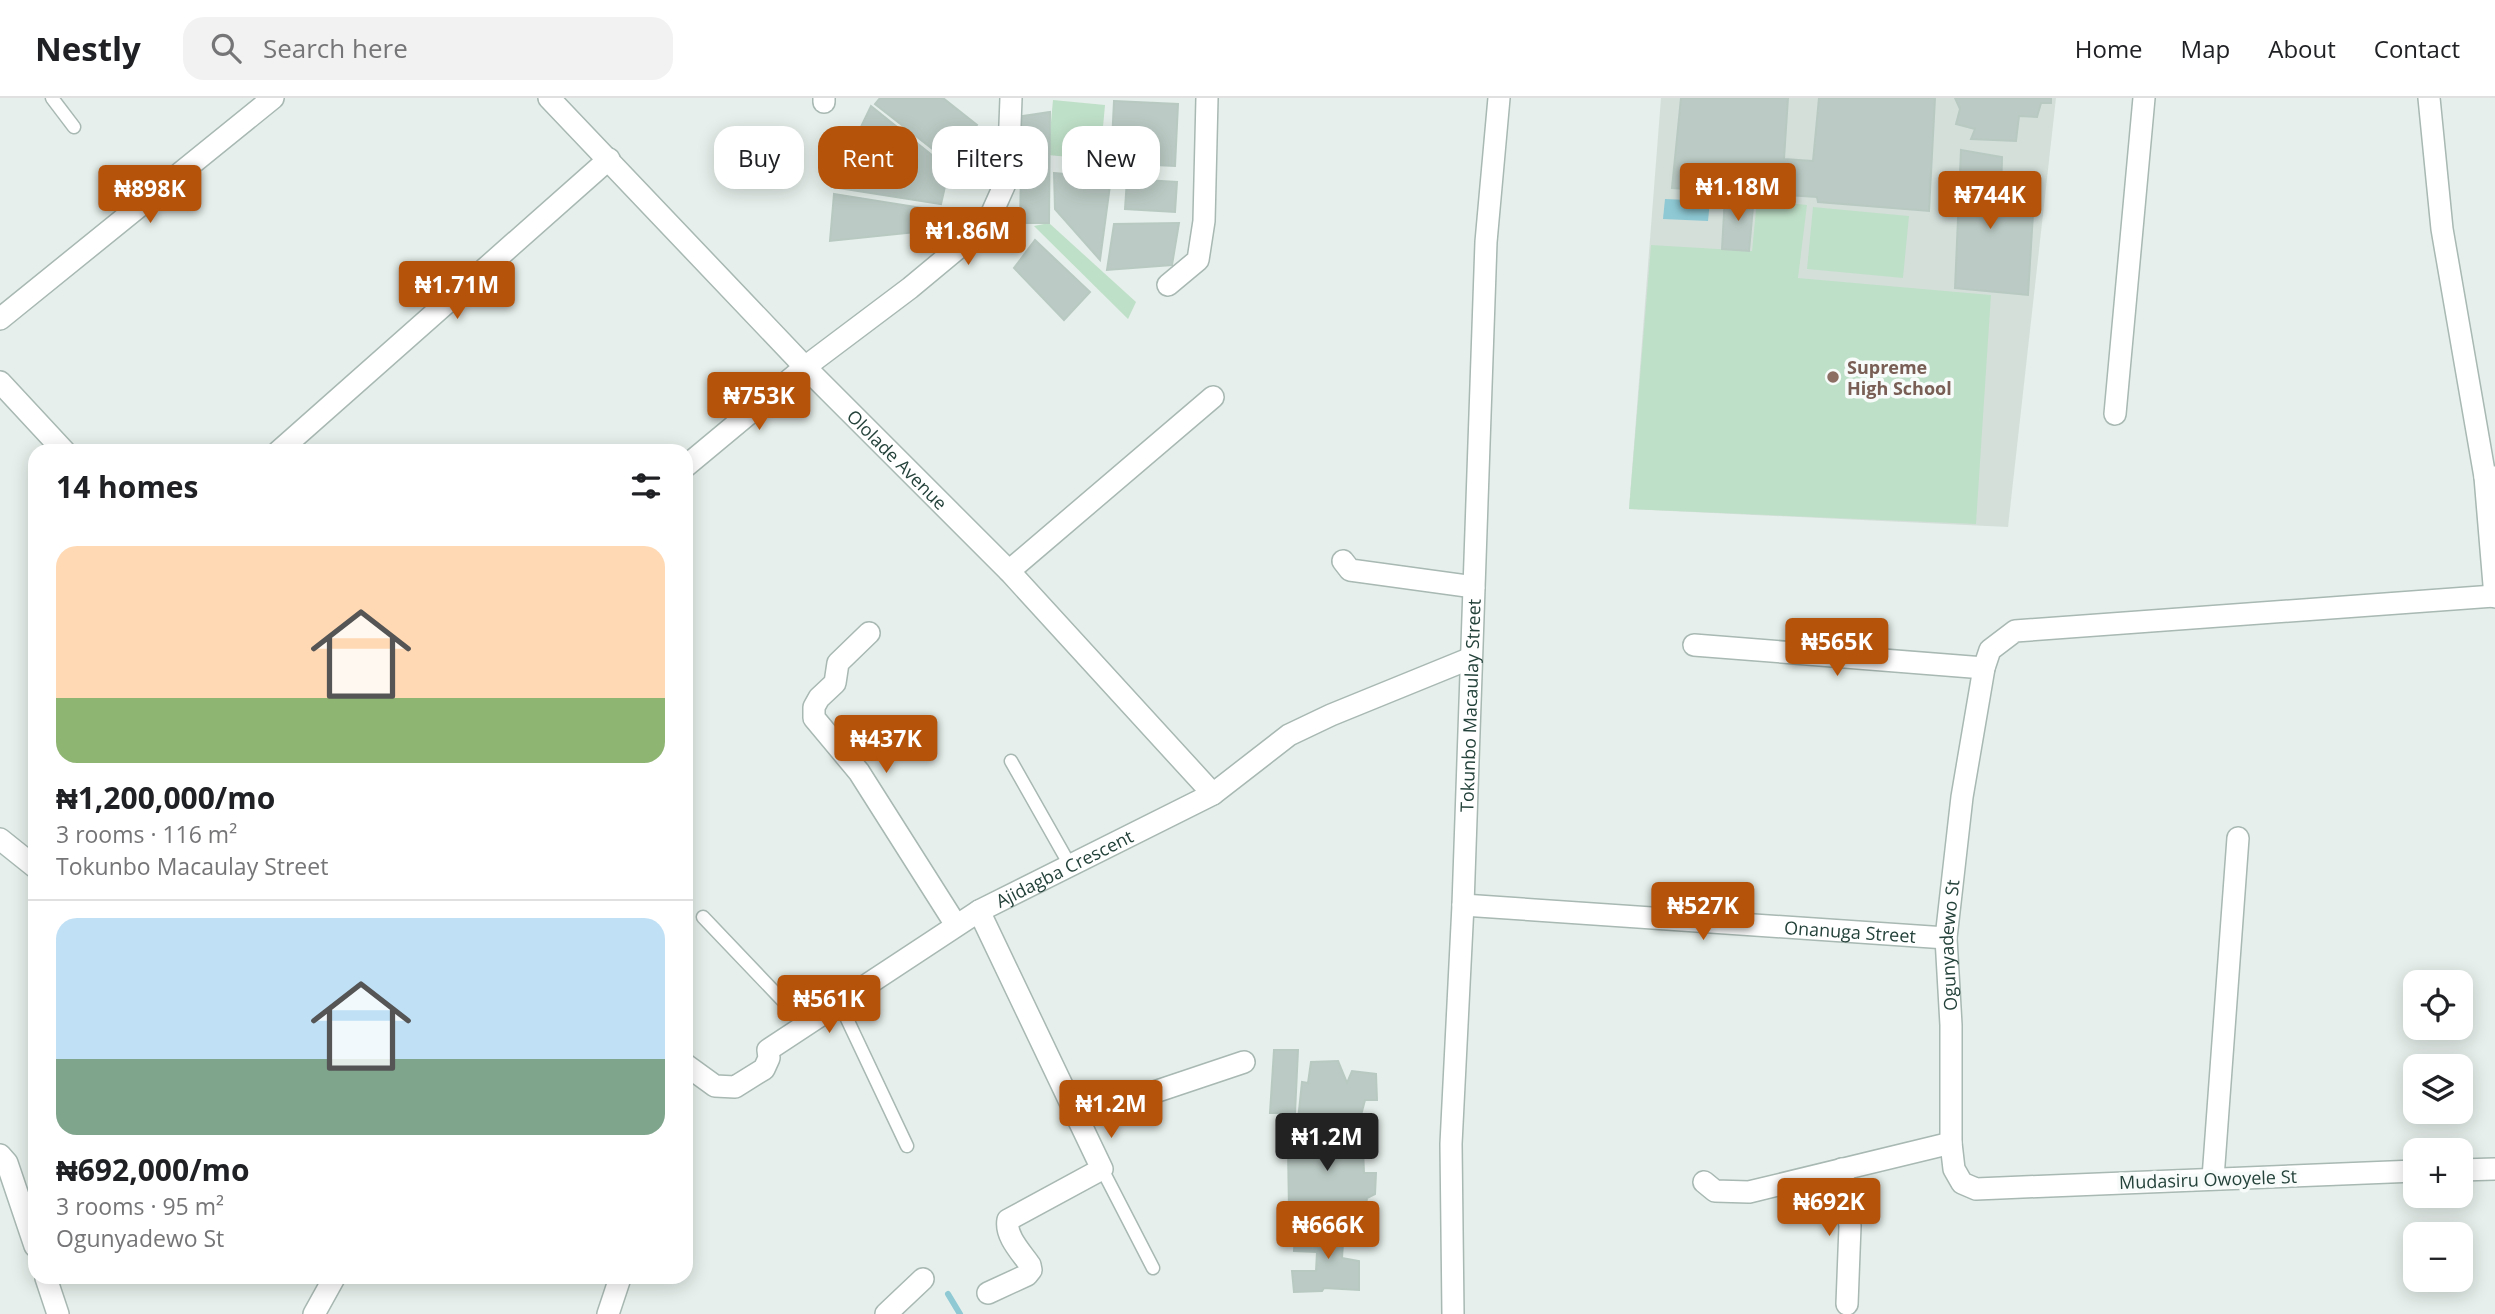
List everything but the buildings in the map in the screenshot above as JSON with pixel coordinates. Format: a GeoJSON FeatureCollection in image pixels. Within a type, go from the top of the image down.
{"type":"FeatureCollection","features":[{"type":"Feature","properties":{"kind":"street"},"geometry":{"type":"LineString","coordinates":[[0,319],[273,98]]}},
{"type":"Feature","properties":{"kind":"street","name":"Ololade Avenue"},"geometry":{"type":"LineString","coordinates":[[549,98],[805,366],[1009,571],[1213,794]]}},
{"type":"Feature","properties":{"kind":"street"},"geometry":{"type":"LineString","coordinates":[[693,460],[805,366],[910,288],[986,224],[1008,177],[1011,98]]}},
{"type":"Feature","properties":{"kind":"street"},"geometry":{"type":"LineString","coordinates":[[1168,285],[1198,260],[1204,221],[1208,98]]}},
{"type":"Feature","properties":{"kind":"street","name":"Tokunbo Macaulay Street"},"geometry":{"type":"LineString","coordinates":[[1453,1314],[1451,1144],[1463,905],[1486,242],[1499,98]]}},
{"type":"Feature","properties":{"kind":"street"},"geometry":{"type":"LineString","coordinates":[[2115,414],[2144,98]]}},
{"type":"Feature","properties":{"kind":"street"},"geometry":{"type":"LineString","coordinates":[[1694,645],[1984,668],[1990,650],[2015,631],[2495,596],[2490,477],[2442,229],[2430,98]]}},
{"type":"Feature","properties":{"kind":"street"},"geometry":{"type":"LineString","coordinates":[[287,444],[609,159]]}},
{"type":"Feature","properties":{"kind":"street"},"geometry":{"type":"LineString","coordinates":[[0,382],[58,444]]}},
{"type":"Feature","properties":{"kind":"street"},"geometry":{"type":"LineString","coordinates":[[1009,571],[1213,397]]}},
{"type":"Feature","properties":{"kind":"street"},"geometry":{"type":"LineString","coordinates":[[1343,561],[1350,570],[1474,587]]}},
{"type":"Feature","properties":{"kind":"street"},"geometry":{"type":"LineString","coordinates":[[869,633],[838,663],[835,683],[818,698],[814,707],[814,718],[859,772],[956,925]]}},
{"type":"Feature","properties":{"kind":"street","name":"Ajidagba Crescent"},"geometry":{"type":"LineString","coordinates":[[693,1070],[715,1086],[735,1087],[764,1069],[769,1058],[768,1049],[979,911],[1213,794],[1289,735],[1471,658]]}},
{"type":"Feature","properties":{"kind":"street","name":"Ogunyadewo St"},"geometry":{"type":"LineString","coordinates":[[1984,668],[1962,797],[1946,938],[1951,1025],[1951,1143],[1954,1169],[1962,1183],[1976,1189],[2000,1188]]}},
{"type":"Feature","properties":{"kind":"street"},"geometry":{"type":"LineString","coordinates":[[2213,1178],[2238,838]]}},
{"type":"Feature","properties":{"kind":"street"},"geometry":{"type":"LineString","coordinates":[[0,839],[28,861]]}},
{"type":"Feature","properties":{"kind":"street","name":"Onanuga Street"},"geometry":{"type":"LineString","coordinates":[[1463,905],[1946,938]]}},
{"type":"Feature","properties":{"kind":"street"},"geometry":{"type":"LineString","coordinates":[[979,911],[1102,1169],[1008,1220],[1010,1236],[1031,1270],[1027,1275],[988,1293]]}},
{"type":"Feature","properties":{"kind":"street"},"geometry":{"type":"LineString","coordinates":[[1077,1118],[1244,1062]]}},
{"type":"Feature","properties":{"kind":"street"},"geometry":{"type":"LineString","coordinates":[[1704,1182],[1715,1191],[1749,1192],[1951,1143]]}},
{"type":"Feature","properties":{"kind":"street"},"geometry":{"type":"LineString","coordinates":[[0,1155],[7,1163],[28,1225]]}},
{"type":"Feature","properties":{"kind":"street"},"geometry":{"type":"LineString","coordinates":[[1842,1169],[1850,1226],[1847,1304]]}},
{"type":"Feature","properties":{"kind":"street"},"geometry":{"type":"LineString","coordinates":[[2473,1170],[2495,1169]]}},
{"type":"Feature","properties":{"kind":"street","name":"Mudasiru Owoyele St"},"geometry":{"type":"LineString","coordinates":[[2000,1188],[2403,1171]]}},
{"type":"Feature","properties":{"kind":"street"},"geometry":{"type":"LineString","coordinates":[[886,1314],[923,1279]]}},
{"type":"Feature","properties":{"kind":"street"},"geometry":{"type":"LineString","coordinates":[[48,1284],[58,1314]]}},
{"type":"Feature","properties":{"kind":"street"},"geometry":{"type":"LineString","coordinates":[[314,1314],[331,1284]]}},
{"type":"Feature","properties":{"kind":"street"},"geometry":{"type":"LineString","coordinates":[[608,1314],[618,1284]]}},
{"type":"Feature","properties":{"kind":"lane"},"geometry":{"type":"LineString","coordinates":[[52,98],[75,127]]}},
{"type":"Feature","properties":{"kind":"lane"},"geometry":{"type":"LineString","coordinates":[[1011,761],[1071,867]]}},
{"type":"Feature","properties":{"kind":"lane"},"geometry":{"type":"LineString","coordinates":[[703,917],[806,1025]]}},
{"type":"Feature","properties":{"kind":"lane"},"geometry":{"type":"LineString","coordinates":[[839,1002],[907,1146]]}},
{"type":"Feature","properties":{"kind":"lane"},"geometry":{"type":"LineString","coordinates":[[1102,1169],[1153,1268]]}},
{"type":"Feature","properties":{"kind":"shaded area","name":"Supreme High School"},"geometry":{"type":"Polygon","coordinates":[[[1661,98],[2056,98],[2008,527],[1629,509],[1661,98]]]}},
{"type":"Feature","properties":{"kind":"green space"},"geometry":{"type":"Polygon","coordinates":[[[1053,100],[1105,105],[1103,126],[1062,126],[1062,156],[1048,155],[1053,100]]]}},
{"type":"Feature","properties":{"kind":"green space"},"geometry":{"type":"Polygon","coordinates":[[[1757,200],[1807,205],[1798,278],[1991,295],[1976,524],[1629,509],[1651,245],[1752,251],[1757,200]]]}},
{"type":"Feature","properties":{"kind":"green space"},"geometry":{"type":"Polygon","coordinates":[[[1813,207],[1909,216],[1903,278],[1807,269],[1813,207]]]}},
{"type":"Feature","properties":{"kind":"green space"},"geometry":{"type":"Polygon","coordinates":[[[1049,223],[1136,302],[1128,319],[1034,226],[1049,223]]]}},
{"type":"Feature","properties":{"kind":"water"},"geometry":{"type":"Polygon","coordinates":[[[1665,199],[1710,201],[1708,221],[1663,219],[1665,199]]]}},
{"type":"Feature","properties":{"kind":"waterway"},"geometry":{"type":"LineString","coordinates":[[948,1294],[960,1314]]}},
{"type":"Feature","properties":{"kind":"place","name":"Supreme High School"},"geometry":{"type":"Point","coordinates":[1833,377]}}]}
